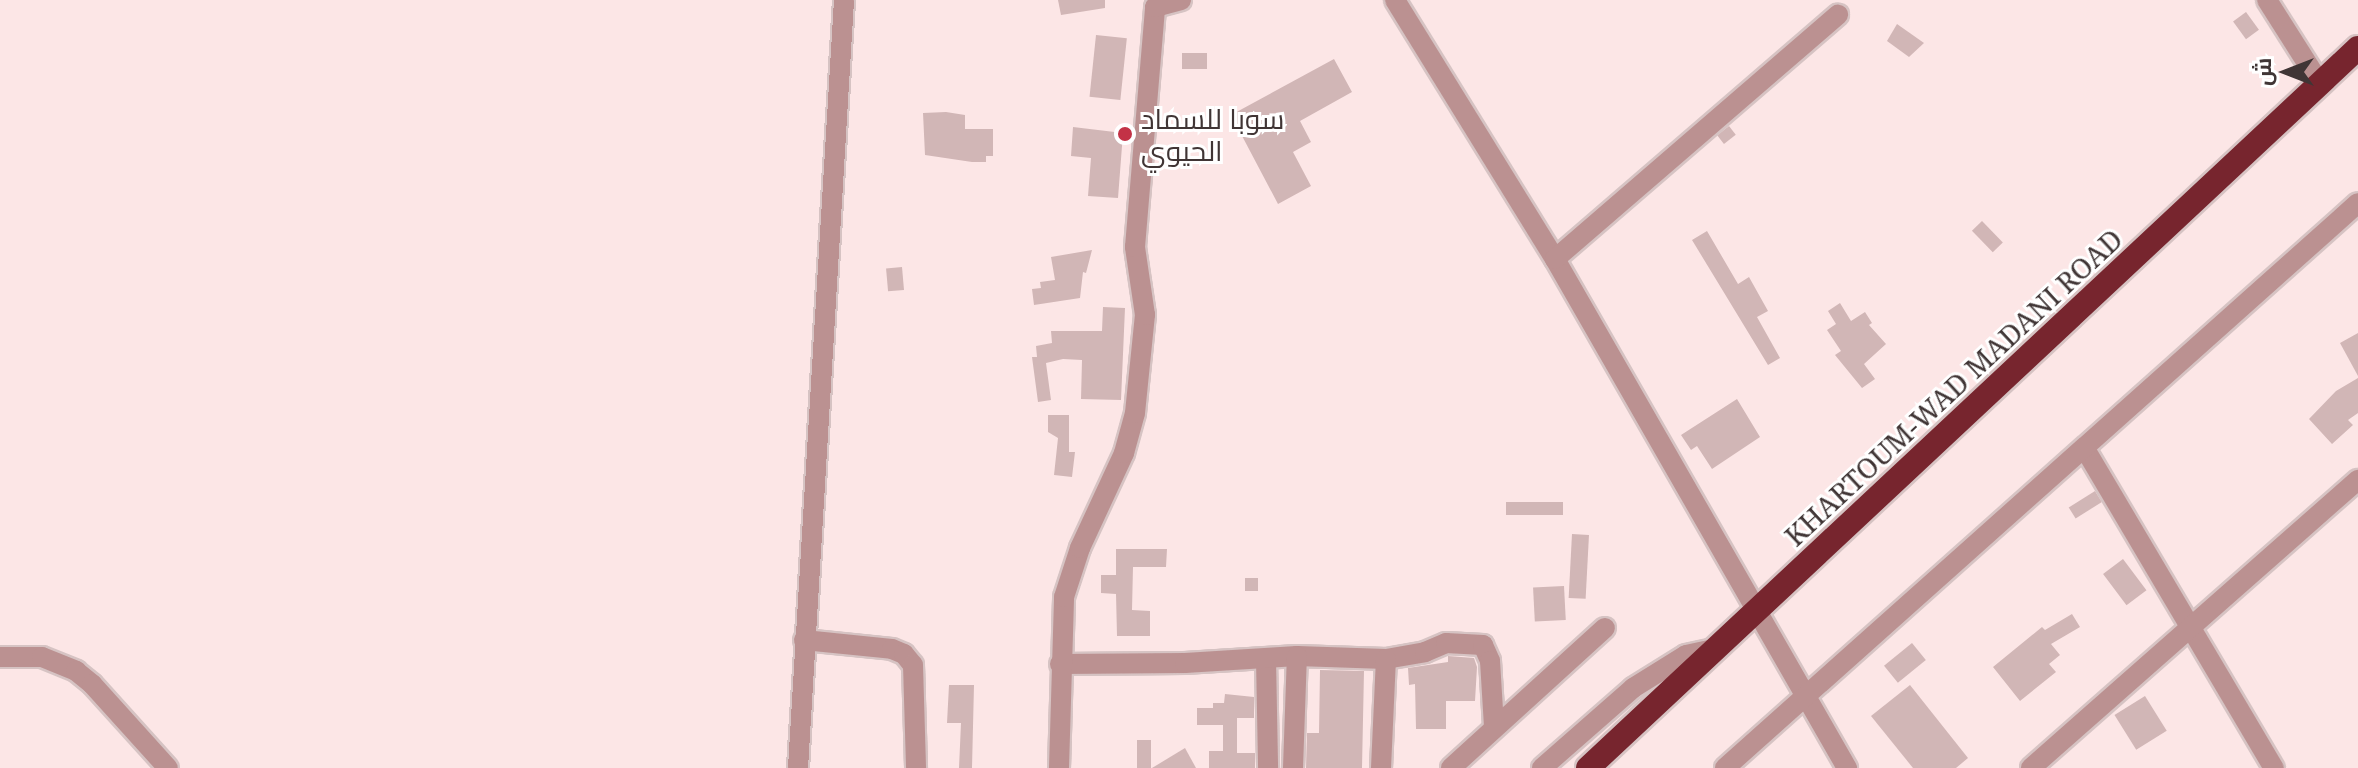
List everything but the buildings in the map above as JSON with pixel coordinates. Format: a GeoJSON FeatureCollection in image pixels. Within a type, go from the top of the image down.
{"type":"FeatureCollection","features":[{"type":"Feature","properties":{"kind":"highway","name":"KHARTOUM-WAD MADANI ROAD"},"geometry":{"type":"LineString","coordinates":[[1588,768],[1720,648],[2358,48]]}},
{"type":"Feature","properties":{"kind":"street"},"geometry":{"type":"LineString","coordinates":[[798,768],[844,0]]}},
{"type":"Feature","properties":{"kind":"street"},"geometry":{"type":"LineString","coordinates":[[1059,768],[1060,664],[1068,581],[1119,466],[1135,413],[1145,315],[1135,247],[1155,4],[1181,0]]}},
{"type":"Feature","properties":{"kind":"street"},"geometry":{"type":"LineString","coordinates":[[1395,0],[1555,259],[1847,768]]}},
{"type":"Feature","properties":{"kind":"street"},"geometry":{"type":"LineString","coordinates":[[2267,0],[2319,82]]}},
{"type":"Feature","properties":{"kind":"street"},"geometry":{"type":"LineString","coordinates":[[1555,259],[1838,15]]}},
{"type":"Feature","properties":{"kind":"street"},"geometry":{"type":"LineString","coordinates":[[1725,768],[2358,203]]}},
{"type":"Feature","properties":{"kind":"street"},"geometry":{"type":"LineString","coordinates":[[2085,449],[2274,768]]}},
{"type":"Feature","properties":{"kind":"street"},"geometry":{"type":"LineString","coordinates":[[2031,768],[2358,480]]}},
{"type":"Feature","properties":{"kind":"street"},"geometry":{"type":"LineString","coordinates":[[1451,768],[1605,628]]}},
{"type":"Feature","properties":{"kind":"street"},"geometry":{"type":"LineString","coordinates":[[804,640],[892,649],[904,654],[913,665],[916,768]]}},
{"type":"Feature","properties":{"kind":"street"},"geometry":{"type":"LineString","coordinates":[[1060,664],[1297,656],[1386,659],[1425,652],[1446,643],[1483,645],[1490,661],[1494,726]]}},
{"type":"Feature","properties":{"kind":"street"},"geometry":{"type":"LineString","coordinates":[[1542,768],[1633,688],[1686,655],[1720,648]]}},
{"type":"Feature","properties":{"kind":"street"},"geometry":{"type":"LineString","coordinates":[[1293,768],[1297,656]]}},
{"type":"Feature","properties":{"kind":"street"},"geometry":{"type":"LineString","coordinates":[[0,657],[42,657],[76,671],[92,684],[168,768]]}},
{"type":"Feature","properties":{"kind":"street"},"geometry":{"type":"LineString","coordinates":[[1266,659],[1268,768]]}},
{"type":"Feature","properties":{"kind":"street"},"geometry":{"type":"LineString","coordinates":[[1381,768],[1386,659]]}},
{"type":"Feature","properties":{"kind":"place","name":"سوبا للسماد الحيوي"},"geometry":{"type":"Point","coordinates":[1125,134]}}]}
